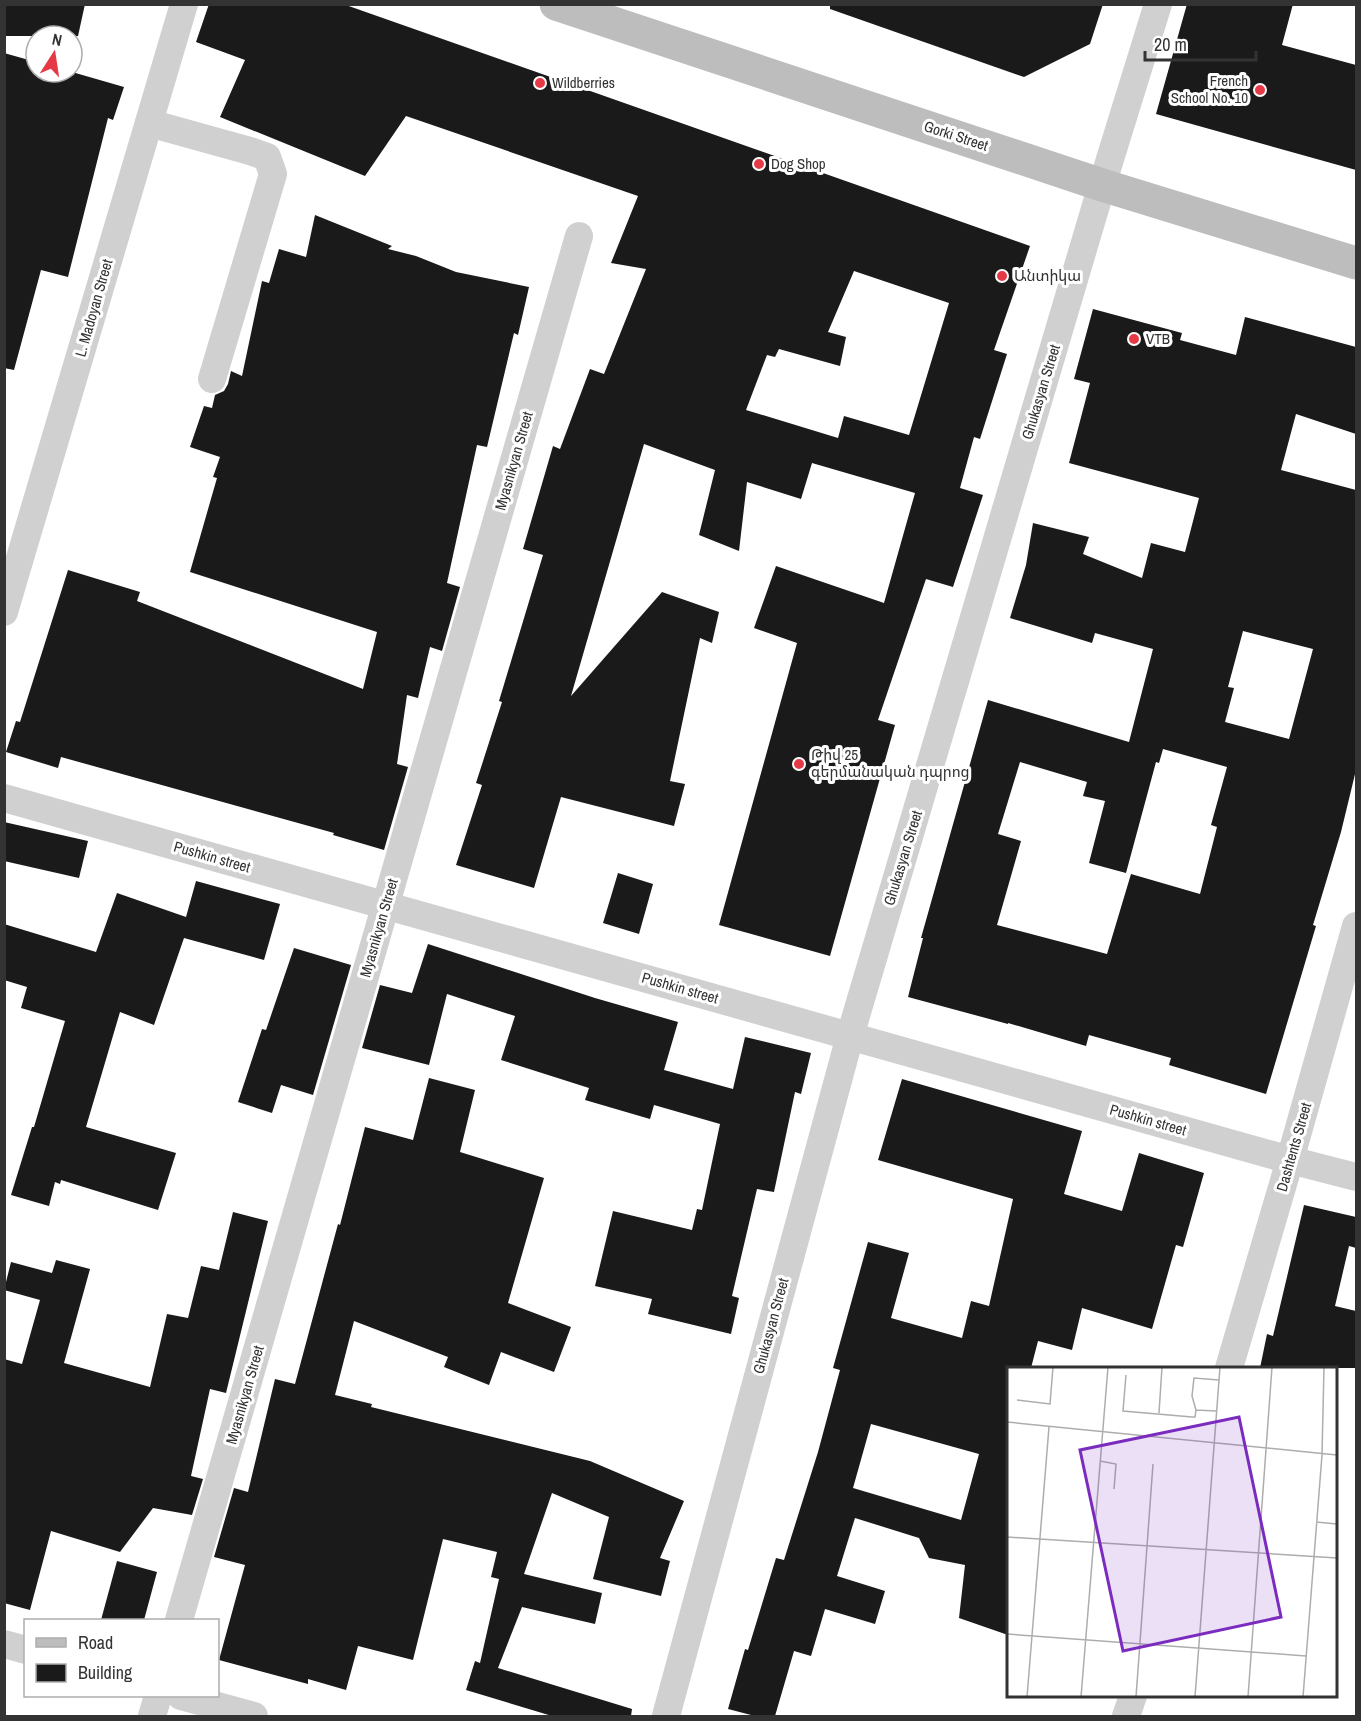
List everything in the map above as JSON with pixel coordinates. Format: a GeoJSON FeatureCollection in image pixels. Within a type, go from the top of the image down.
{"type":"FeatureCollection","features":[{"type":"Feature","properties":{"kind":"main road","name":"Gorki Street"},"geometry":{"type":"LineString","coordinates":[[556,4],[1102,184],[1356,263]]}},
{"type":"Feature","properties":{"kind":"street","name":"L. Madoyan Street"},"geometry":{"type":"LineString","coordinates":[[4,612],[184,4]]}},
{"type":"Feature","properties":{"kind":"street","name":"Ghukasyan Street"},"geometry":{"type":"LineString","coordinates":[[666,1716],[850,1036],[1102,184],[1158,4]]}},
{"type":"Feature","properties":{"kind":"street"},"geometry":{"type":"LineString","coordinates":[[149,123],[267,157],[273,174],[212,379]]}},
{"type":"Feature","properties":{"kind":"street","name":"Myasnikyan Street"},"geometry":{"type":"LineString","coordinates":[[179,1619],[579,236]]}},
{"type":"Feature","properties":{"kind":"street","name":"Pushkin street"},"geometry":{"type":"LineString","coordinates":[[4,798],[1356,1177]]}},
{"type":"Feature","properties":{"kind":"street","name":"Dashtents Street"},"geometry":{"type":"LineString","coordinates":[[1229,1367],[1356,926]]}},
{"type":"Feature","properties":{"kind":"street"},"geometry":{"type":"LineString","coordinates":[[4,1644],[24,1649]]}},
{"type":"Feature","properties":{"kind":"street"},"geometry":{"type":"LineString","coordinates":[[152,1716],[157,1697]]}},
{"type":"Feature","properties":{"kind":"street"},"geometry":{"type":"LineString","coordinates":[[188,1697],[254,1716]]}},
{"type":"Feature","properties":{"kind":"street"},"geometry":{"type":"LineString","coordinates":[[1126,1716],[1131,1697]]}},
{"type":"Feature","properties":{"kind":"building"},"geometry":{"type":"Polygon","coordinates":[[[4,4],[85,4],[81,24],[24,24],[24,36],[4,36],[4,4]]]}},
{"type":"Feature","properties":{"kind":"building"},"geometry":{"type":"Polygon","coordinates":[[[209,4],[343,4],[1030,246],[994,350],[1007,354],[980,439],[974,437],[960,488],[983,495],[953,587],[926,579],[878,720],[895,725],[830,956],[719,925],[797,643],[754,628],[776,566],[884,603],[915,493],[812,463],[801,499],[747,482],[739,551],[699,535],[715,470],[644,444],[571,696],[662,592],[719,612],[712,643],[700,638],[670,781],[685,784],[674,826],[561,797],[534,888],[456,865],[482,785],[476,783],[502,702],[499,701],[543,555],[523,549],[553,446],[560,449],[590,369],[604,374],[646,269],[611,263],[638,196],[406,116],[365,176],[220,117],[245,60],[196,42],[209,4]],[[854,271],[828,332],[846,337],[840,366],[779,349],[775,357],[767,355],[746,410],[838,438],[844,416],[909,435],[949,303],[854,271]]]}},
{"type":"Feature","properties":{"kind":"building"},"geometry":{"type":"Polygon","coordinates":[[[830,4],[1103,4],[1090,44],[1024,77],[830,9],[830,4]]]}},
{"type":"Feature","properties":{"kind":"building","name":"French School No. 10"},"geometry":{"type":"Polygon","coordinates":[[[1187,4],[1293,4],[1282,45],[1356,65],[1356,170],[1156,114],[1187,4]]]}},
{"type":"Feature","properties":{"kind":"building"},"geometry":{"type":"Polygon","coordinates":[[[4,53],[24,59],[24,84],[84,84],[84,75],[124,87],[113,120],[108,118],[68,277],[41,270],[14,370],[4,368],[4,53]]]}},
{"type":"Feature","properties":{"kind":"building"},"geometry":{"type":"Polygon","coordinates":[[[315,215],[392,246],[388,249],[416,256],[456,272],[529,287],[518,335],[514,333],[487,447],[477,445],[447,583],[460,587],[442,651],[430,647],[418,698],[407,695],[397,764],[408,767],[384,850],[333,835],[334,833],[61,757],[58,768],[6,752],[16,721],[20,722],[68,570],[140,592],[137,601],[363,689],[377,632],[190,572],[217,478],[213,477],[220,457],[190,447],[204,406],[212,408],[215,395],[224,391],[228,384],[231,371],[242,376],[262,281],[269,283],[279,249],[306,257],[315,215]]]}},
{"type":"Feature","properties":{"kind":"building"},"geometry":{"type":"Polygon","coordinates":[[[1093,309],[1182,333],[1180,340],[1236,355],[1245,317],[1356,347],[1356,434],[1296,414],[1281,470],[1356,490],[1356,770],[1341,832],[1313,925],[1316,926],[1266,1094],[1169,1065],[1171,1058],[1089,1035],[1086,1046],[908,997],[923,938],[921,938],[988,700],[1129,742],[1153,649],[1095,633],[1092,643],[1010,618],[1026,565],[1033,523],[1089,537],[1083,554],[1142,578],[1151,543],[1185,552],[1199,498],[1069,463],[1090,383],[1074,379],[1093,309]],[[1243,631],[1228,687],[1234,688],[1225,722],[1289,739],[1313,649],[1243,631]],[[1163,749],[1159,763],[1156,762],[1126,873],[1089,863],[1105,801],[1083,796],[1087,782],[1020,762],[998,834],[1021,841],[997,925],[1107,954],[1131,874],[1200,894],[1217,827],[1211,825],[1227,767],[1163,749]]]}},
{"type":"Feature","properties":{"kind":"building"},"geometry":{"type":"Polygon","coordinates":[[[4,822],[88,841],[79,878],[4,861],[4,822]]]}},
{"type":"Feature","properties":{"kind":"building"},"geometry":{"type":"Polygon","coordinates":[[[618,873],[653,884],[639,934],[603,923],[618,873]]]}},
{"type":"Feature","properties":{"kind":"building"},"geometry":{"type":"Polygon","coordinates":[[[196,881],[280,904],[264,960],[184,938],[154,1025],[120,1012],[86,1127],[176,1153],[158,1210],[61,1180],[60,1184],[55,1182],[49,1206],[11,1195],[32,1127],[34,1127],[65,1021],[21,1008],[27,987],[4,980],[4,924],[96,952],[117,893],[186,917],[196,881]]]}},
{"type":"Feature","properties":{"kind":"building"},"geometry":{"type":"Polygon","coordinates":[[[428,944],[595,998],[678,1022],[664,1070],[733,1089],[745,1037],[811,1053],[801,1094],[795,1092],[774,1192],[757,1189],[732,1296],[739,1298],[731,1334],[648,1314],[652,1299],[595,1286],[613,1211],[692,1230],[697,1209],[702,1210],[720,1124],[654,1105],[650,1119],[585,1100],[589,1088],[501,1060],[515,1016],[447,994],[429,1065],[362,1048],[380,985],[412,993],[428,944]]]}},
{"type":"Feature","properties":{"kind":"building"},"geometry":{"type":"Polygon","coordinates":[[[294,948],[351,965],[313,1095],[281,1085],[272,1113],[238,1102],[262,1029],[266,1030],[294,948]]]}},
{"type":"Feature","properties":{"kind":"building"},"geometry":{"type":"Polygon","coordinates":[[[429,1078],[475,1090],[460,1152],[544,1178],[508,1303],[571,1327],[554,1372],[501,1352],[489,1385],[444,1367],[448,1357],[354,1321],[335,1395],[372,1404],[371,1407],[590,1461],[684,1501],[660,1558],[670,1561],[661,1596],[593,1579],[609,1517],[552,1493],[524,1574],[602,1593],[595,1624],[522,1607],[498,1668],[632,1709],[631,1716],[552,1716],[466,1690],[475,1661],[480,1663],[499,1579],[491,1577],[497,1552],[443,1539],[413,1660],[358,1646],[346,1690],[308,1679],[308,1684],[219,1660],[245,1565],[214,1557],[234,1488],[248,1492],[275,1379],[295,1384],[365,1127],[413,1140],[429,1078]]]}},
{"type":"Feature","properties":{"kind":"building"},"geometry":{"type":"Polygon","coordinates":[[[902,1079],[1082,1131],[1064,1194],[1122,1211],[1139,1153],[1204,1173],[1183,1247],[1176,1245],[1152,1329],[1082,1308],[1072,1350],[1038,1341],[1031,1367],[1007,1367],[1007,1635],[959,1618],[965,1565],[929,1558],[919,1538],[855,1518],[837,1576],[885,1591],[875,1624],[825,1609],[811,1656],[794,1651],[775,1716],[755,1716],[728,1709],[745,1649],[748,1650],[776,1558],[784,1560],[818,1452],[840,1370],[833,1368],[868,1242],[909,1253],[891,1318],[962,1338],[971,1301],[989,1306],[1013,1199],[878,1160],[902,1079]],[[871,1424],[853,1488],[961,1520],[979,1454],[871,1424]]]}},
{"type":"Feature","properties":{"kind":"building"},"geometry":{"type":"Polygon","coordinates":[[[1304,1205],[1356,1217],[1356,1248],[1349,1246],[1335,1306],[1356,1311],[1356,1368],[1260,1367],[1267,1334],[1273,1336],[1304,1205]]]}},
{"type":"Feature","properties":{"kind":"building"},"geometry":{"type":"Polygon","coordinates":[[[233,1212],[268,1221],[226,1393],[210,1389],[191,1476],[203,1479],[192,1515],[153,1508],[120,1552],[51,1531],[30,1610],[4,1603],[4,1359],[22,1364],[40,1300],[4,1290],[11,1262],[52,1273],[56,1260],[90,1269],[64,1363],[150,1387],[167,1314],[188,1318],[201,1266],[219,1270],[233,1212]]]}},
{"type":"Feature","properties":{"kind":"building"},"geometry":{"type":"Polygon","coordinates":[[[117,1561],[157,1572],[144,1619],[101,1619],[117,1561]]]}},
{"type":"Feature","properties":{"kind":"place","name":"Wildberries"},"geometry":{"type":"Point","coordinates":[540,83]}},
{"type":"Feature","properties":{"kind":"place","name":"French School No. 10"},"geometry":{"type":"Point","coordinates":[1260,90]}},
{"type":"Feature","properties":{"kind":"place","name":"Dog Shop"},"geometry":{"type":"Point","coordinates":[759,164]}},
{"type":"Feature","properties":{"kind":"place","name":"Անտիկա"},"geometry":{"type":"Point","coordinates":[1002,276]}},
{"type":"Feature","properties":{"kind":"place","name":"VTB"},"geometry":{"type":"Point","coordinates":[1134,339]}},
{"type":"Feature","properties":{"kind":"place","name":"Թիվ 25 գերմանական դպրոց"},"geometry":{"type":"Point","coordinates":[799,764]}}]}
